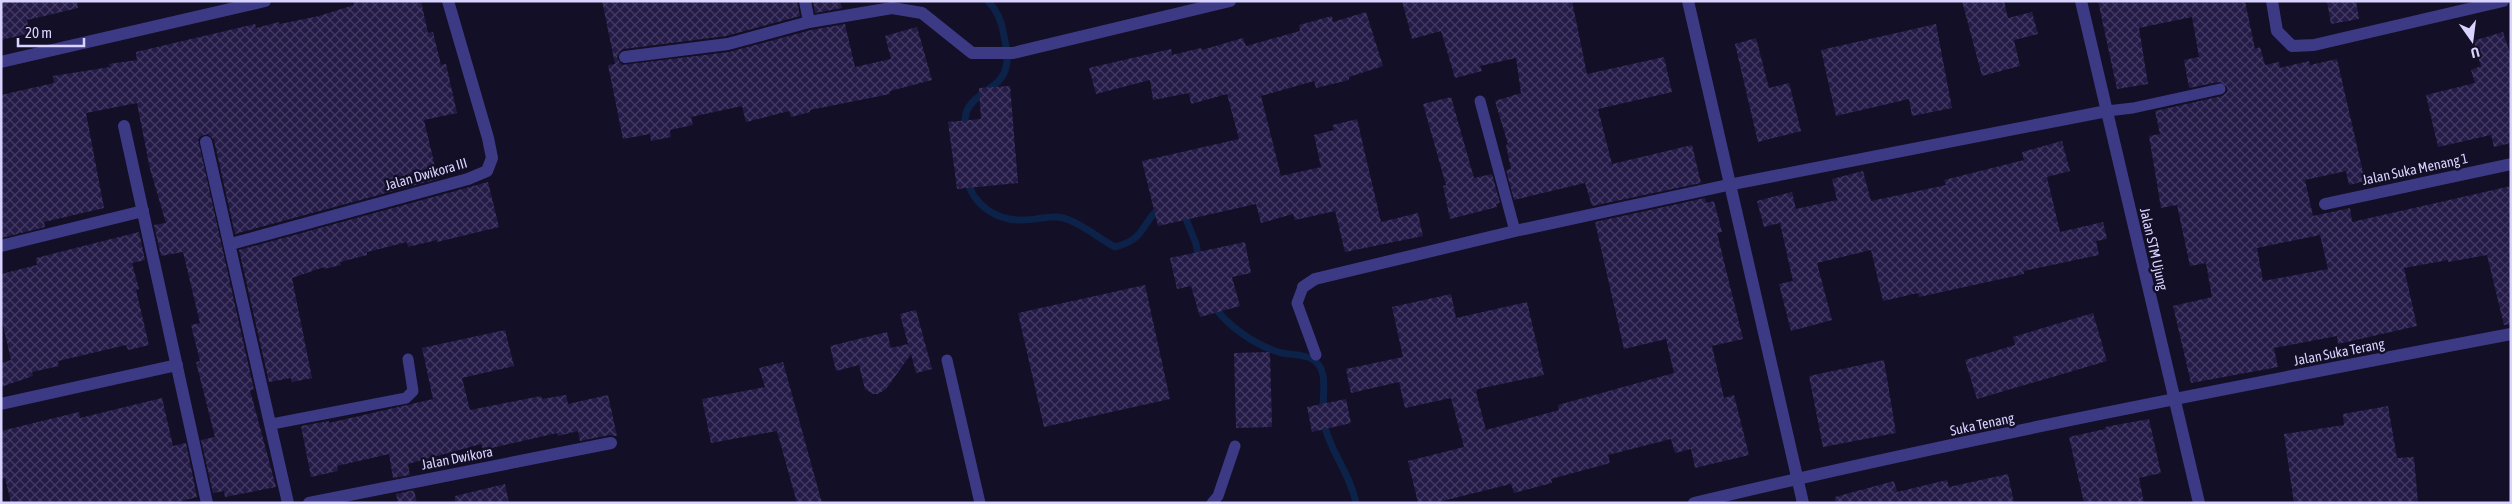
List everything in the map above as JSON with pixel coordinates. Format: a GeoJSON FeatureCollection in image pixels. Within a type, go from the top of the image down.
{"type":"FeatureCollection","features":[{"type":"Feature","properties":{"kind":"street"},"geometry":{"type":"LineString","coordinates":[[1,62],[265,1]]}},
{"type":"Feature","properties":{"kind":"street","name":"Jalan Dwikora III"},"geometry":{"type":"LineString","coordinates":[[231,244],[468,179],[487,171],[492,158],[448,1]]}},
{"type":"Feature","properties":{"kind":"street"},"geometry":{"type":"LineString","coordinates":[[805,1],[809,22]]}},
{"type":"Feature","properties":{"kind":"street"},"geometry":{"type":"LineString","coordinates":[[625,57],[728,44],[809,22],[892,8],[922,13],[972,53],[1013,53],[1230,1]]}},
{"type":"Feature","properties":{"kind":"street"},"geometry":{"type":"LineString","coordinates":[[1688,1],[1728,185],[1803,503]]}},
{"type":"Feature","properties":{"kind":"street","name":"Jalan STM Ujung"},"geometry":{"type":"LineString","coordinates":[[2081,1],[2199,503]]}},
{"type":"Feature","properties":{"kind":"street"},"geometry":{"type":"LineString","coordinates":[[2272,1],[2277,31],[2292,46],[2314,45],[2503,1]]}},
{"type":"Feature","properties":{"kind":"street"},"geometry":{"type":"LineString","coordinates":[[1303,287],[1315,279],[1515,231],[1728,185],[2107,111]]}},
{"type":"Feature","properties":{"kind":"street"},"geometry":{"type":"LineString","coordinates":[[124,126],[207,503]]}},
{"type":"Feature","properties":{"kind":"street"},"geometry":{"type":"LineString","coordinates":[[206,142],[272,424],[288,503]]}},
{"type":"Feature","properties":{"kind":"street","name":"Jalan Suka Menang 1"},"geometry":{"type":"LineString","coordinates":[[2325,204],[2511,164]]}},
{"type":"Feature","properties":{"kind":"street"},"geometry":{"type":"LineString","coordinates":[[1,246],[143,211]]}},
{"type":"Feature","properties":{"kind":"street","name":"Jalan Suka Terang"},"geometry":{"type":"LineString","coordinates":[[2174,398],[2511,334]]}},
{"type":"Feature","properties":{"kind":"street"},"geometry":{"type":"LineString","coordinates":[[1,404],[177,365]]}},
{"type":"Feature","properties":{"kind":"street","name":"Suka Tenang"},"geometry":{"type":"LineString","coordinates":[[1694,503],[1796,478],[2174,398]]}},
{"type":"Feature","properties":{"kind":"street","name":"Jalan Dwikora"},"geometry":{"type":"LineString","coordinates":[[309,503],[611,443]]}},
{"type":"Feature","properties":{"kind":"lane"},"geometry":{"type":"LineString","coordinates":[[2107,111],[2133,108],[2220,89]]}},
{"type":"Feature","properties":{"kind":"lane"},"geometry":{"type":"LineString","coordinates":[[1480,100],[1515,231]]}},
{"type":"Feature","properties":{"kind":"lane"},"geometry":{"type":"LineString","coordinates":[[1303,287],[1297,303],[1316,356]]}},
{"type":"Feature","properties":{"kind":"lane"},"geometry":{"type":"LineString","coordinates":[[272,424],[406,398],[413,391],[408,359]]}},
{"type":"Feature","properties":{"kind":"lane"},"geometry":{"type":"LineString","coordinates":[[947,360],[980,503]]}},
{"type":"Feature","properties":{"kind":"lane"},"geometry":{"type":"LineString","coordinates":[[1212,503],[1218,496],[1235,446]]}},
{"type":"Feature","properties":{"kind":"building"},"geometry":{"type":"Polygon","coordinates":[[[1,1],[77,1],[78,8],[27,20],[30,33],[1,40],[1,1]]]}},
{"type":"Feature","properties":{"kind":"building"},"geometry":{"type":"Polygon","coordinates":[[[353,1],[421,1],[428,33],[433,32],[441,65],[446,64],[457,113],[424,120],[438,179],[235,234],[214,140],[208,134],[198,139],[254,390],[250,390],[276,487],[225,497],[224,491],[213,493],[201,440],[215,437],[196,362],[200,361],[191,325],[200,323],[183,252],[161,256],[154,225],[166,223],[150,169],[137,103],[86,113],[104,208],[44,222],[45,227],[1,238],[1,95],[54,83],[53,76],[110,67],[109,64],[137,60],[136,52],[255,24],[256,28],[279,22],[280,24],[319,16],[354,5],[353,1]]]}},
{"type":"Feature","properties":{"kind":"building"},"geometry":{"type":"Polygon","coordinates":[[[602,1],[797,1],[800,16],[726,36],[624,49],[620,51],[617,58],[622,65],[729,52],[811,30],[845,24],[855,67],[891,59],[885,36],[917,27],[932,80],[890,91],[890,94],[810,110],[810,112],[791,117],[789,111],[746,122],[742,106],[691,117],[693,125],[670,130],[671,137],[651,141],[650,134],[623,139],[608,65],[615,64],[602,1]]]}},
{"type":"Feature","properties":{"kind":"building"},"geometry":{"type":"Polygon","coordinates":[[[813,1],[840,1],[842,8],[815,13],[813,1]]]}},
{"type":"Feature","properties":{"kind":"building"},"geometry":{"type":"Polygon","coordinates":[[[1402,1],[1572,1],[1587,74],[1664,57],[1672,92],[1598,109],[1612,164],[1692,145],[1701,183],[1592,206],[1585,183],[1514,200],[1506,170],[1511,169],[1506,145],[1508,144],[1495,101],[1521,93],[1516,58],[1480,66],[1482,71],[1455,78],[1441,31],[1412,39],[1402,1]]]}},
{"type":"Feature","properties":{"kind":"building"},"geometry":{"type":"Polygon","coordinates":[[[1962,1],[2004,1],[2008,18],[2032,12],[2038,34],[2014,40],[2020,66],[1982,76],[1962,1]]]}},
{"type":"Feature","properties":{"kind":"building"},"geometry":{"type":"Polygon","coordinates":[[[2098,1],[2245,1],[2255,49],[2260,47],[2265,65],[2279,62],[2280,68],[2309,61],[2310,65],[2337,59],[2365,181],[2349,185],[2346,171],[2305,180],[2313,216],[2350,208],[2352,222],[2511,186],[2511,324],[2504,325],[2487,255],[2404,268],[2417,326],[2338,344],[2337,336],[2274,348],[2278,367],[2191,383],[2173,306],[2212,297],[2206,263],[2190,266],[2177,205],[2161,208],[2149,136],[2160,134],[2155,111],[2222,96],[2227,92],[2227,87],[2219,82],[2189,88],[2184,60],[2199,57],[2192,17],[2139,28],[2148,84],[2117,89],[2098,1]],[[2320,235],[2257,248],[2263,281],[2328,269],[2320,235]]]}},
{"type":"Feature","properties":{"kind":"building"},"geometry":{"type":"Polygon","coordinates":[[[2327,1],[2356,1],[2359,19],[2331,24],[2327,1]]]}},
{"type":"Feature","properties":{"kind":"building"},"geometry":{"type":"Polygon","coordinates":[[[1366,12],[1383,66],[1349,77],[1349,80],[1316,88],[1314,81],[1261,96],[1281,176],[1321,167],[1314,135],[1334,130],[1333,125],[1357,119],[1381,222],[1418,213],[1423,236],[1345,252],[1335,211],[1295,220],[1293,214],[1261,223],[1256,204],[1158,226],[1142,161],[1239,139],[1227,94],[1191,104],[1189,93],[1153,100],[1150,80],[1096,94],[1089,68],[1171,49],[1172,55],[1201,48],[1202,50],[1243,38],[1246,46],[1300,31],[1299,25],[1332,16],[1333,22],[1366,12]]]}},
{"type":"Feature","properties":{"kind":"building"},"geometry":{"type":"Polygon","coordinates":[[[1936,24],[1952,108],[1912,116],[1909,99],[1836,116],[1821,50],[1936,24]]]}},
{"type":"Feature","properties":{"kind":"building"},"geometry":{"type":"Polygon","coordinates":[[[2503,32],[2511,56],[2511,143],[2494,147],[2491,135],[2438,147],[2426,95],[2475,83],[2471,70],[2481,66],[2473,41],[2503,32]]]}},
{"type":"Feature","properties":{"kind":"building"},"geometry":{"type":"Polygon","coordinates":[[[1756,38],[1769,88],[1789,83],[1801,131],[1758,142],[1735,44],[1756,38]]]}},
{"type":"Feature","properties":{"kind":"building"},"geometry":{"type":"Polygon","coordinates":[[[1010,86],[1018,183],[957,189],[948,122],[981,119],[979,88],[1010,86]]]}},
{"type":"Feature","properties":{"kind":"building"},"geometry":{"type":"Polygon","coordinates":[[[1451,97],[1474,178],[1492,174],[1500,203],[1496,204],[1497,207],[1450,219],[1443,186],[1446,185],[1423,104],[1451,97]]]}},
{"type":"Feature","properties":{"kind":"building"},"geometry":{"type":"Polygon","coordinates":[[[2062,141],[2070,171],[2047,177],[2060,232],[2103,222],[2107,239],[2096,241],[2099,255],[1919,297],[1918,293],[1883,301],[1871,250],[1817,263],[1832,320],[1791,331],[1779,284],[1793,281],[1780,223],[1764,227],[1757,201],[1792,192],[1796,209],[1837,200],[1832,179],[1863,171],[1871,201],[1946,185],[1944,180],[2024,160],[2022,152],[2062,141]]]}},
{"type":"Feature","properties":{"kind":"building"},"geometry":{"type":"Polygon","coordinates":[[[488,182],[499,227],[408,247],[407,242],[367,252],[367,255],[340,262],[341,265],[324,269],[324,267],[292,278],[312,378],[292,382],[291,378],[269,382],[239,250],[488,182]]]}},
{"type":"Feature","properties":{"kind":"building"},"geometry":{"type":"Polygon","coordinates":[[[1705,198],[1706,203],[1714,201],[1722,232],[1717,233],[1743,339],[1712,346],[1724,398],[1734,395],[1749,455],[1695,468],[1691,449],[1675,453],[1671,439],[1608,455],[1610,463],[1551,479],[1552,483],[1514,493],[1511,484],[1434,503],[1418,503],[1408,461],[1464,447],[1451,398],[1405,408],[1399,382],[1351,393],[1346,369],[1403,357],[1392,307],[1451,294],[1456,318],[1527,302],[1544,375],[1478,389],[1476,392],[1486,430],[1559,410],[1558,405],[1674,373],[1666,339],[1624,349],[1595,222],[1705,198]]]}},
{"type":"Feature","properties":{"kind":"building"},"geometry":{"type":"Polygon","coordinates":[[[139,232],[145,260],[132,263],[139,289],[136,290],[149,345],[128,350],[126,345],[58,361],[59,366],[32,372],[33,376],[1,387],[1,363],[11,360],[1,316],[1,274],[37,265],[36,258],[139,232]]]}},
{"type":"Feature","properties":{"kind":"building"},"geometry":{"type":"Polygon","coordinates":[[[1245,242],[1251,273],[1232,277],[1240,306],[1200,317],[1191,286],[1177,289],[1170,258],[1245,242]]]}},
{"type":"Feature","properties":{"kind":"building"},"geometry":{"type":"Polygon","coordinates":[[[1145,285],[1170,399],[1044,427],[1018,313],[1145,285]]]}},
{"type":"Feature","properties":{"kind":"building"},"geometry":{"type":"Polygon","coordinates":[[[916,310],[932,369],[916,373],[911,354],[886,389],[878,394],[873,394],[865,389],[859,365],[836,371],[830,346],[887,332],[891,348],[908,344],[900,314],[916,310]]]}},
{"type":"Feature","properties":{"kind":"building"},"geometry":{"type":"Polygon","coordinates":[[[2093,313],[2107,361],[1977,399],[1965,360],[2015,345],[2013,337],[2093,313]]]}},
{"type":"Feature","properties":{"kind":"building"},"geometry":{"type":"Polygon","coordinates":[[[505,330],[514,366],[462,378],[470,410],[541,396],[542,399],[566,395],[568,404],[608,395],[617,436],[609,435],[580,441],[578,431],[558,436],[557,433],[483,450],[481,444],[408,464],[410,475],[393,478],[389,454],[337,466],[338,471],[311,477],[301,426],[329,421],[329,423],[433,399],[422,348],[505,330]]]}},
{"type":"Feature","properties":{"kind":"building"},"geometry":{"type":"Polygon","coordinates":[[[1270,352],[1272,427],[1236,428],[1234,353],[1270,352]]]}},
{"type":"Feature","properties":{"kind":"building"},"geometry":{"type":"Polygon","coordinates":[[[1884,360],[1896,433],[1823,447],[1809,376],[1884,360]]]}},
{"type":"Feature","properties":{"kind":"building"},"geometry":{"type":"Polygon","coordinates":[[[783,362],[822,503],[797,503],[777,431],[711,443],[702,399],[765,387],[759,368],[783,362]]]}},
{"type":"Feature","properties":{"kind":"building"},"geometry":{"type":"Polygon","coordinates":[[[162,398],[173,446],[186,443],[197,497],[174,503],[11,503],[5,478],[1,479],[1,431],[79,412],[80,418],[162,398]]]}},
{"type":"Feature","properties":{"kind":"building"},"geometry":{"type":"Polygon","coordinates":[[[1346,399],[1351,423],[1312,432],[1307,407],[1346,399]]]}},
{"type":"Feature","properties":{"kind":"building"},"geometry":{"type":"Polygon","coordinates":[[[2388,406],[2397,458],[2414,457],[2418,503],[2294,503],[2284,434],[2344,425],[2343,414],[2388,406]]]}},
{"type":"Feature","properties":{"kind":"building"},"geometry":{"type":"Polygon","coordinates":[[[2149,419],[2161,473],[2139,478],[2144,503],[2084,503],[2069,437],[2105,429],[2105,427],[2149,419]]]}},
{"type":"Feature","properties":{"kind":"building"},"geometry":{"type":"Polygon","coordinates":[[[2008,474],[2014,503],[1835,503],[1835,497],[1894,481],[1897,492],[1947,480],[1949,487],[2008,474]]]}},
{"type":"Feature","properties":{"kind":"building"},"geometry":{"type":"Polygon","coordinates":[[[505,484],[509,503],[455,503],[455,496],[505,484]]]}},
{"type":"Feature","properties":{"kind":"building"},"geometry":{"type":"Polygon","coordinates":[[[414,490],[417,503],[398,503],[396,494],[414,490]]]}},
{"type":"Feature","properties":{"kind":"waterway"},"geometry":{"type":"LineString","coordinates":[[964,129],[966,113],[970,106],[999,81],[1007,63],[1001,21],[988,1]]}},
{"type":"Feature","properties":{"kind":"waterway"},"geometry":{"type":"LineString","coordinates":[[967,179],[974,197],[987,210],[995,214],[1013,220],[1065,218],[1115,247],[1133,240],[1162,206]]}},
{"type":"Feature","properties":{"kind":"waterway"},"geometry":{"type":"LineString","coordinates":[[1183,211],[1196,244],[1199,260]]}},
{"type":"Feature","properties":{"kind":"waterway"},"geometry":{"type":"LineString","coordinates":[[1214,306],[1227,321],[1253,341],[1282,353],[1309,357],[1318,364],[1324,385],[1323,417],[1325,428],[1349,481],[1356,503]]}}]}
